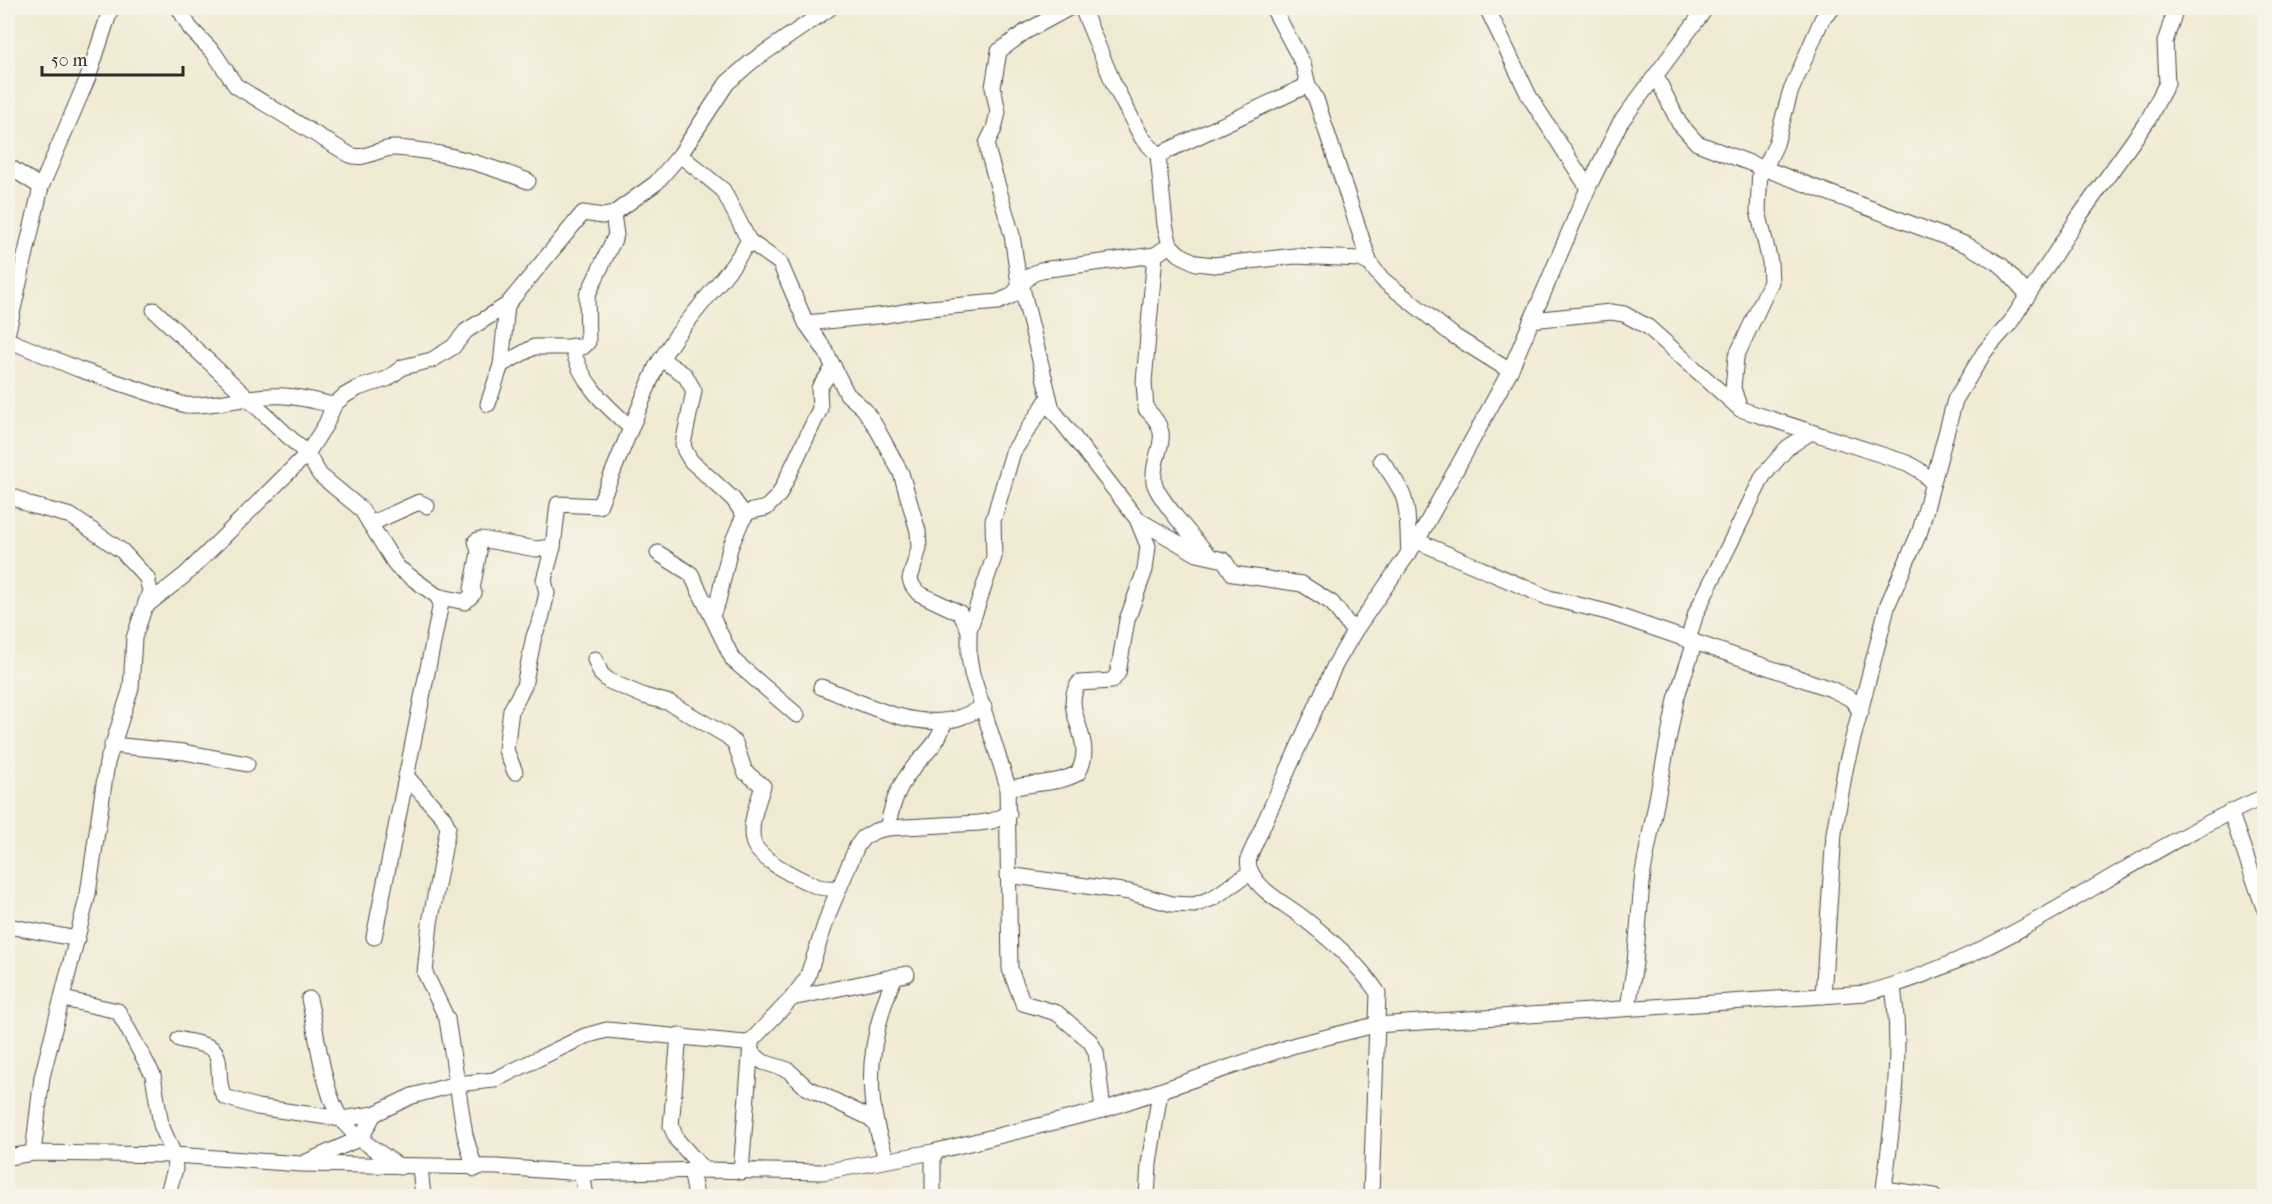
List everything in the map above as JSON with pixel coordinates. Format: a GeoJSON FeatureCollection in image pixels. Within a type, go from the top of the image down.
{"type":"FeatureCollection","features":[{"type":"Feature","properties":{"kind":"street"},"geometry":{"type":"LineString","coordinates":[[8,331],[41,187],[89,75],[111,8]]}},
{"type":"Feature","properties":{"kind":"street"},"geometry":{"type":"LineString","coordinates":[[179,8],[190,28],[214,53],[236,86],[350,155],[359,158],[396,148],[460,158],[528,181]]}},
{"type":"Feature","properties":{"kind":"street"},"geometry":{"type":"LineString","coordinates":[[147,605],[185,575],[307,454],[326,424],[334,405],[344,396],[358,388],[387,379],[403,367],[432,360],[453,347],[466,332],[507,305],[583,213],[603,216],[613,214],[656,183],[680,155],[727,83],[751,62],[830,8]]}},
{"type":"Feature","properties":{"kind":"street"},"geometry":{"type":"LineString","coordinates":[[1007,789],[1028,783],[1067,780],[1078,773],[1083,765],[1084,742],[1071,703],[1074,690],[1079,683],[1112,681],[1118,673],[1127,620],[1147,560],[1148,546],[1137,519],[1052,409],[1048,399],[1021,289],[1012,235],[988,152],[987,143],[994,129],[998,112],[993,87],[996,58],[1005,45],[1069,8]]}},
{"type":"Feature","properties":{"kind":"street"},"geometry":{"type":"LineString","coordinates":[[1082,8],[1115,87],[1142,138],[1158,155],[1165,225],[1170,245],[1179,255],[1196,263],[1215,265],[1295,256],[1360,259],[1370,264]]}},
{"type":"Feature","properties":{"kind":"street"},"geometry":{"type":"LineString","coordinates":[[1273,8],[1303,64],[1308,85],[1316,99],[1370,264],[1383,280],[1454,336],[1510,371]]}},
{"type":"Feature","properties":{"kind":"street"},"geometry":{"type":"LineString","coordinates":[[1487,8],[1529,96],[1588,188]]}},
{"type":"Feature","properties":{"kind":"street"},"geometry":{"type":"LineString","coordinates":[[1371,1197],[1375,1025],[1378,993],[1360,968],[1302,917],[1261,887],[1248,865],[1249,857],[1256,837],[1335,667],[1354,632],[1417,541],[1510,371],[1588,188],[1620,123],[1706,8]]}},
{"type":"Feature","properties":{"kind":"street"},"geometry":{"type":"LineString","coordinates":[[1740,410],[1733,388],[1736,357],[1771,282],[1770,262],[1758,211],[1762,169],[1776,144],[1790,93],[1822,19],[1833,8]]}},
{"type":"Feature","properties":{"kind":"street"},"geometry":{"type":"LineString","coordinates":[[1823,996],[1836,810],[1888,604],[1920,531],[1955,400],[1985,351],[2010,324],[2160,98],[2168,76],[2165,42],[2176,8]]}},
{"type":"Feature","properties":{"kind":"street"},"geometry":{"type":"LineString","coordinates":[[1656,76],[1678,123],[1697,143],[1967,245],[2001,265],[2028,295]]}},
{"type":"Feature","properties":{"kind":"street"},"geometry":{"type":"LineString","coordinates":[[1158,155],[1308,85]]}},
{"type":"Feature","properties":{"kind":"street"},"geometry":{"type":"LineString","coordinates":[[680,155],[723,190],[749,241],[780,263],[806,323],[834,367],[847,394],[864,409],[901,472],[918,531],[919,548],[910,579],[912,585],[918,593],[960,613],[969,630]]}},
{"type":"Feature","properties":{"kind":"street"},"geometry":{"type":"LineString","coordinates":[[8,166],[41,187]]}},
{"type":"Feature","properties":{"kind":"street"},"geometry":{"type":"LineString","coordinates":[[501,365],[534,347],[583,347],[590,337],[587,296],[616,235],[613,214]]}},
{"type":"Feature","properties":{"kind":"street"},"geometry":{"type":"LineString","coordinates":[[515,772],[506,750],[510,710],[524,686],[534,636],[547,594],[543,580],[553,546],[558,504],[599,506],[630,427],[662,359],[749,241]]}},
{"type":"Feature","properties":{"kind":"street"},"geometry":{"type":"LineString","coordinates":[[806,323],[998,302],[1021,289],[1030,275],[1041,270],[1155,255],[1170,245]]}},
{"type":"Feature","properties":{"kind":"street"},"geometry":{"type":"LineString","coordinates":[[1155,255],[1144,382],[1146,409],[1158,419],[1163,436],[1154,483],[1164,503],[1177,515],[1191,537],[1210,556]]}},
{"type":"Feature","properties":{"kind":"street"},"geometry":{"type":"LineString","coordinates":[[488,404],[501,365],[507,305]]}},
{"type":"Feature","properties":{"kind":"street"},"geometry":{"type":"LineString","coordinates":[[154,310],[307,454],[320,475],[361,508],[397,567],[437,596],[465,602],[474,593],[479,552],[476,542],[491,541],[536,549],[553,546]]}},
{"type":"Feature","properties":{"kind":"street"},"geometry":{"type":"LineString","coordinates":[[1531,320],[1611,312],[1636,319],[1740,410],[1906,463],[1919,470],[1932,482]]}},
{"type":"Feature","properties":{"kind":"street"},"geometry":{"type":"LineString","coordinates":[[8,340],[78,369],[185,405],[198,406],[248,398],[287,396],[334,405]]}},
{"type":"Feature","properties":{"kind":"street"},"geometry":{"type":"LineString","coordinates":[[572,346],[574,357],[592,391],[630,427]]}},
{"type":"Feature","properties":{"kind":"street"},"geometry":{"type":"LineString","coordinates":[[662,359],[685,375],[694,391],[683,444],[687,456],[733,499],[745,516]]}},
{"type":"Feature","properties":{"kind":"street"},"geometry":{"type":"LineString","coordinates":[[712,615],[718,601],[730,548],[745,516],[748,512],[766,508],[779,495],[820,409],[819,388],[834,367]]}},
{"type":"Feature","properties":{"kind":"street"},"geometry":{"type":"LineString","coordinates":[[1048,399],[1013,452],[993,521],[994,557],[969,630],[969,657],[1004,769],[1007,789],[1010,969],[1020,997],[1029,1006],[1057,1013],[1090,1041],[1096,1052],[1103,1110]]}},
{"type":"Feature","properties":{"kind":"street"},"geometry":{"type":"LineString","coordinates":[[1628,1008],[1635,963],[1643,872],[1676,699],[1692,641],[1696,613],[1763,476],[1787,448],[1811,432]]}},
{"type":"Feature","properties":{"kind":"street"},"geometry":{"type":"LineString","coordinates":[[1381,460],[1404,494],[1409,522],[1409,554]]}},
{"type":"Feature","properties":{"kind":"street"},"geometry":{"type":"LineString","coordinates":[[8,494],[30,505],[71,516],[122,551],[147,578],[150,591],[134,638],[131,688],[107,763],[88,894],[42,1077],[33,1153]]}},
{"type":"Feature","properties":{"kind":"street"},"geometry":{"type":"LineString","coordinates":[[370,524],[419,502],[427,506]]}},
{"type":"Feature","properties":{"kind":"street"},"geometry":{"type":"LineString","coordinates":[[1137,519],[1197,555],[1224,560],[1233,574],[1302,584],[1332,603],[1354,632]]}},
{"type":"Feature","properties":{"kind":"street"},"geometry":{"type":"LineString","coordinates":[[1417,541],[1549,598],[1608,612],[1844,694],[1861,712]]}},
{"type":"Feature","properties":{"kind":"street"},"geometry":{"type":"LineString","coordinates":[[658,553],[691,574],[733,660],[797,715]]}},
{"type":"Feature","properties":{"kind":"street"},"geometry":{"type":"LineString","coordinates":[[374,937],[441,603],[437,596]]}},
{"type":"Feature","properties":{"kind":"street"},"geometry":{"type":"LineString","coordinates":[[595,659],[602,674],[609,681],[644,696],[670,703],[735,743],[745,772],[763,786],[754,820],[753,840],[758,851],[772,862],[818,887],[839,888]]}},
{"type":"Feature","properties":{"kind":"street"},"geometry":{"type":"LineString","coordinates":[[821,687],[899,716],[944,721],[984,707]]}},
{"type":"Feature","properties":{"kind":"street"},"geometry":{"type":"LineString","coordinates":[[887,828],[899,788],[937,743],[944,721]]}},
{"type":"Feature","properties":{"kind":"street"},"geometry":{"type":"LineString","coordinates":[[112,745],[184,752],[247,764]]}},
{"type":"Feature","properties":{"kind":"street"},"geometry":{"type":"LineString","coordinates":[[406,776],[443,817],[448,827],[425,965],[428,981],[447,1019],[468,1150],[475,1169]]}},
{"type":"Feature","properties":{"kind":"street"},"geometry":{"type":"LineString","coordinates":[[8,1157],[33,1153],[174,1155],[301,1164],[475,1169],[497,1167],[582,1173],[697,1170],[741,1173],[824,1172],[933,1152],[1103,1110],[1295,1045],[1375,1025],[1866,993],[1893,986],[1991,944],[2230,811],[2265,797]]}},
{"type":"Feature","properties":{"kind":"street"},"geometry":{"type":"LineString","coordinates":[[2230,811],[2265,908]]}},
{"type":"Feature","properties":{"kind":"street"},"geometry":{"type":"LineString","coordinates":[[741,1173],[751,1046],[792,998],[812,968],[839,888],[863,838],[875,831],[887,828],[979,823],[1009,814]]}},
{"type":"Feature","properties":{"kind":"street"},"geometry":{"type":"LineString","coordinates":[[1008,875],[1129,892],[1172,904],[1194,905],[1213,898],[1251,872]]}},
{"type":"Feature","properties":{"kind":"street"},"geometry":{"type":"LineString","coordinates":[[8,926],[78,939]]}},
{"type":"Feature","properties":{"kind":"street"},"geometry":{"type":"LineString","coordinates":[[792,998],[901,975],[875,1030],[872,1082],[876,1124],[886,1159]]}},
{"type":"Feature","properties":{"kind":"street"},"geometry":{"type":"LineString","coordinates":[[1893,986],[1898,1040],[1898,1082],[1884,1193],[1934,1197]]}},
{"type":"Feature","properties":{"kind":"street"},"geometry":{"type":"LineString","coordinates":[[63,999],[112,1008],[121,1015],[153,1075],[159,1119],[174,1155],[175,1169],[167,1197]]}},
{"type":"Feature","properties":{"kind":"street"},"geometry":{"type":"LineString","coordinates":[[309,999],[325,1077],[342,1119],[361,1138],[400,1167]]}},
{"type":"Feature","properties":{"kind":"street"},"geometry":{"type":"LineString","coordinates":[[179,1039],[212,1048],[216,1053],[219,1064],[218,1087],[225,1097],[257,1107],[342,1119],[374,1114],[412,1096],[456,1084],[494,1080],[585,1036],[607,1030],[679,1035],[751,1046],[763,1062],[788,1070],[806,1087],[870,1118],[876,1124]]}},
{"type":"Feature","properties":{"kind":"street"},"geometry":{"type":"LineString","coordinates":[[679,1035],[671,1126],[677,1140],[697,1170],[696,1197]]}},
{"type":"Feature","properties":{"kind":"street"},"geometry":{"type":"LineString","coordinates":[[1148,1197],[1149,1164],[1160,1091]]}},
{"type":"Feature","properties":{"kind":"street"},"geometry":{"type":"LineString","coordinates":[[301,1164],[361,1138],[366,1123],[374,1114]]}},
{"type":"Feature","properties":{"kind":"street"},"geometry":{"type":"LineString","coordinates":[[933,1152],[933,1197]]}},
{"type":"Feature","properties":{"kind":"street"},"geometry":{"type":"LineString","coordinates":[[420,1167],[423,1197]]}},
{"type":"Feature","properties":{"kind":"street"},"geometry":{"type":"LineString","coordinates":[[582,1173],[586,1197]]}}]}
